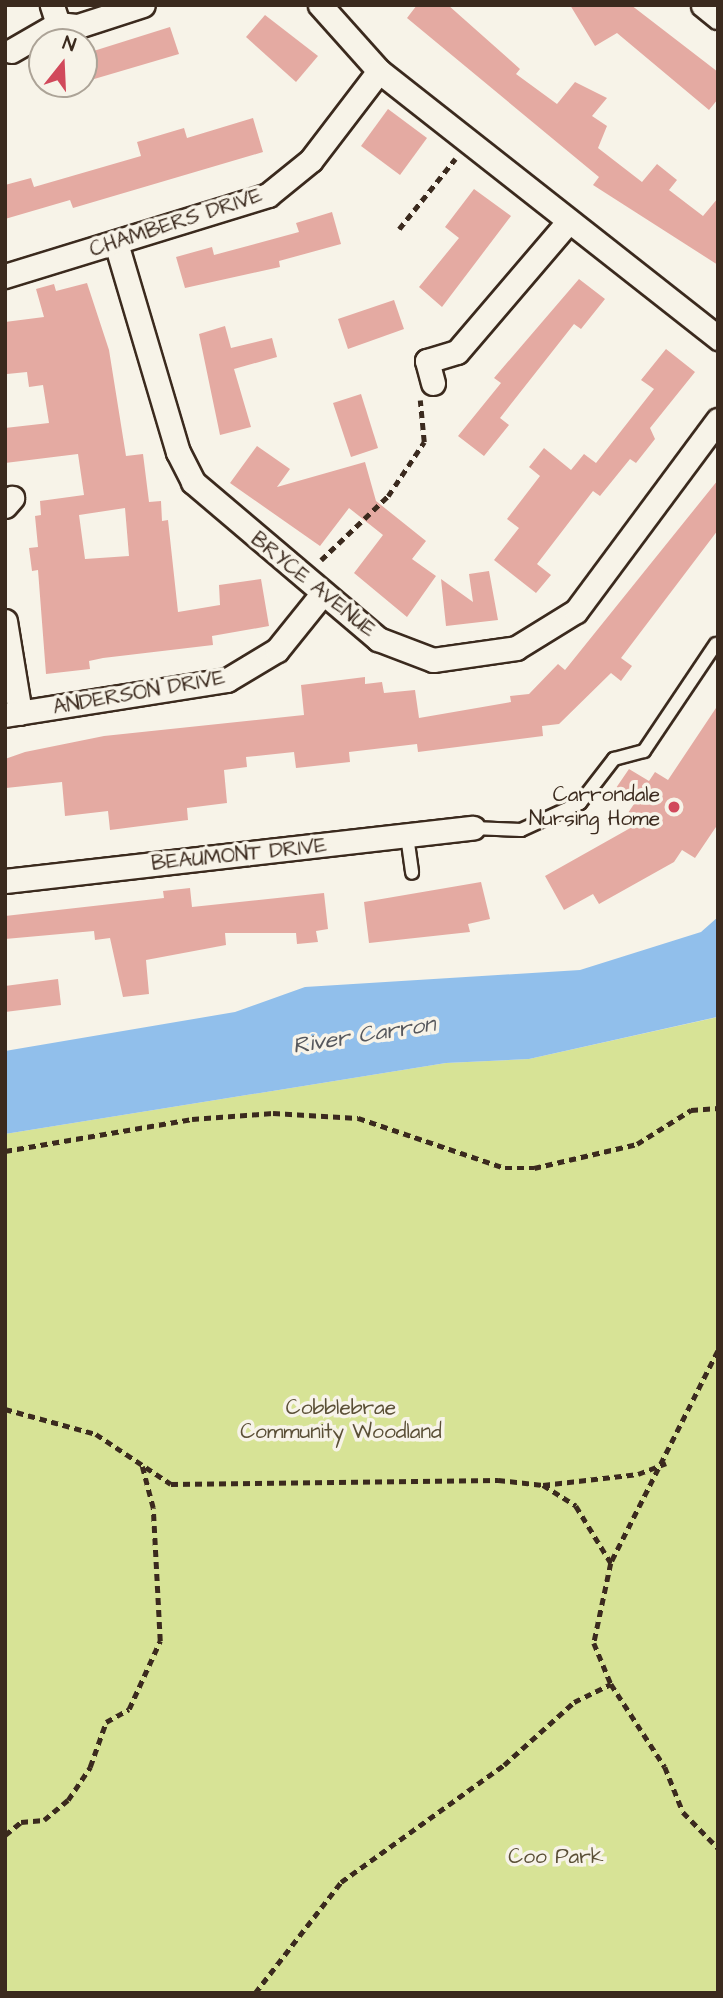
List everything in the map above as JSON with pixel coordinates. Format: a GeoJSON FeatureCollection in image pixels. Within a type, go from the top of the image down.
{"type":"FeatureCollection","features":[{"type":"Feature","properties":{"kind":"street"},"geometry":{"type":"LineString","coordinates":[[11,51],[55,15],[78,26],[143,5]]}},
{"type":"Feature","properties":{"kind":"street"},"geometry":{"type":"LineString","coordinates":[[320,5],[380,71],[718,338]]}},
{"type":"Feature","properties":{"kind":"street"},"geometry":{"type":"LineString","coordinates":[[703,5],[718,17]]}},
{"type":"Feature","properties":{"kind":"street","name":"CHAMBERS DRIVE"},"geometry":{"type":"LineString","coordinates":[[5,276],[239,207],[280,187],[311,160],[380,71]]}},
{"type":"Feature","properties":{"kind":"street"},"geometry":{"type":"LineString","coordinates":[[433,383],[427,361],[457,352],[569,221]]}},
{"type":"Feature","properties":{"kind":"street","name":"BRYCE AVENUE"},"geometry":{"type":"LineString","coordinates":[[116,243],[178,452],[193,482],[302,578],[379,639],[433,660],[516,648],[576,611],[718,420]]}},
{"type":"Feature","properties":{"kind":"street","name":"ANDERSON DRIVE"},"geometry":{"type":"LineString","coordinates":[[12,714],[228,680],[277,650],[322,594]]}},
{"type":"Feature","properties":{"kind":"street"},"geometry":{"type":"LineString","coordinates":[[5,621],[12,714]]}},
{"type":"Feature","properties":{"kind":"street","name":"BEAUMONT DRIVE"},"geometry":{"type":"LineString","coordinates":[[5,881],[473,828]]}},
{"type":"Feature","properties":{"kind":"lane"},"geometry":{"type":"LineString","coordinates":[[473,828],[521,830],[580,803],[614,760],[644,751],[716,643]]}},
{"type":"Feature","properties":{"kind":"lane"},"geometry":{"type":"LineString","coordinates":[[407,836],[412,873]]}},
{"type":"Feature","properties":{"kind":"path"},"geometry":{"type":"LineString","coordinates":[[400,229],[469,142]]}},
{"type":"Feature","properties":{"kind":"path"},"geometry":{"type":"LineString","coordinates":[[302,578],[388,496],[424,442],[418,402],[433,383]]}},
{"type":"Feature","properties":{"kind":"path"},"geometry":{"type":"LineString","coordinates":[[5,1151],[192,1119],[273,1113],[358,1118],[494,1164],[534,1168],[637,1144],[691,1110],[718,1108]]}},
{"type":"Feature","properties":{"kind":"path"},"geometry":{"type":"LineString","coordinates":[[718,1351],[666,1463],[611,1563],[594,1643],[611,1685],[664,1766],[683,1812],[718,1848]]}},
{"type":"Feature","properties":{"kind":"path"},"geometry":{"type":"LineString","coordinates":[[5,1409],[96,1434],[171,1484],[498,1480],[543,1485],[638,1474],[666,1463]]}},
{"type":"Feature","properties":{"kind":"path"},"geometry":{"type":"LineString","coordinates":[[5,1835],[21,1822],[44,1820],[68,1800],[90,1767],[106,1722],[129,1709],[160,1641],[153,1508],[142,1465]]}},
{"type":"Feature","properties":{"kind":"path"},"geometry":{"type":"LineString","coordinates":[[543,1485],[576,1506],[611,1563]]}},
{"type":"Feature","properties":{"kind":"path"},"geometry":{"type":"LineString","coordinates":[[255,1993],[341,1882],[504,1765],[574,1702],[611,1685]]}},
{"type":"Feature","properties":{"kind":"green space","name":"Cobblebrae Community Woodland"},"geometry":{"type":"Polygon","coordinates":[[[718,1017],[718,1993],[5,1993],[5,1134],[446,1063],[529,1059],[718,1017]]]}},
{"type":"Feature","properties":{"kind":"water","name":"River Carron"},"geometry":{"type":"Polygon","coordinates":[[[718,917],[717,1017],[529,1059],[446,1063],[5,1134],[5,1051],[235,1012],[305,987],[580,970],[701,932],[718,917]]]}},
{"type":"Feature","properties":{"kind":"building"},"geometry":{"type":"Polygon","coordinates":[[[417,5],[448,5],[520,69],[516,74],[557,104],[575,82],[607,98],[592,116],[607,126],[598,148],[642,182],[657,164],[677,180],[669,190],[703,216],[718,198],[718,265],[593,185],[599,177],[407,18],[417,5]]]}},
{"type":"Feature","properties":{"kind":"building"},"geometry":{"type":"Polygon","coordinates":[[[570,5],[631,5],[718,72],[718,99],[709,110],[617,33],[595,46],[570,5]]]}},
{"type":"Feature","properties":{"kind":"building"},"geometry":{"type":"Polygon","coordinates":[[[265,15],[318,56],[296,82],[246,37],[265,15]]]}},
{"type":"Feature","properties":{"kind":"building"},"geometry":{"type":"Polygon","coordinates":[[[170,27],[179,54],[98,78],[98,50],[170,27]]]}},
{"type":"Feature","properties":{"kind":"building"},"geometry":{"type":"Polygon","coordinates":[[[388,109],[427,138],[400,175],[361,146],[388,109]]]}},
{"type":"Feature","properties":{"kind":"building"},"geometry":{"type":"Polygon","coordinates":[[[253,118],[263,152],[73,208],[70,200],[5,219],[5,185],[31,178],[34,187],[141,156],[137,142],[184,128],[187,138],[253,118]]]}},
{"type":"Feature","properties":{"kind":"building"},"geometry":{"type":"Polygon","coordinates":[[[474,189],[511,216],[442,307],[419,287],[459,238],[445,227],[474,189]]]}},
{"type":"Feature","properties":{"kind":"building"},"geometry":{"type":"Polygon","coordinates":[[[332,212],[341,244],[279,261],[280,267],[185,288],[176,257],[212,247],[214,255],[299,232],[296,223],[332,212]]]}},
{"type":"Feature","properties":{"kind":"building"},"geometry":{"type":"Polygon","coordinates":[[[579,279],[605,299],[581,329],[574,324],[500,418],[509,425],[484,456],[458,436],[501,383],[494,378],[579,279]]]}},
{"type":"Feature","properties":{"kind":"building"},"geometry":{"type":"Polygon","coordinates":[[[87,283],[109,350],[126,456],[143,454],[149,502],[161,501],[162,521],[168,520],[178,612],[220,605],[219,585],[261,579],[269,626],[212,636],[213,645],[103,658],[89,661],[90,669],[46,674],[38,570],[32,571],[29,548],[38,547],[35,516],[41,515],[40,501],[84,495],[78,454],[5,463],[5,428],[49,423],[43,385],[29,387],[27,372],[7,374],[5,322],[44,317],[36,289],[54,284],[56,291],[87,283]],[[125,508],[79,515],[85,559],[129,556],[125,508]]]}},
{"type":"Feature","properties":{"kind":"building"},"geometry":{"type":"Polygon","coordinates":[[[394,300],[404,329],[348,349],[338,319],[394,300]]]}},
{"type":"Feature","properties":{"kind":"building"},"geometry":{"type":"Polygon","coordinates":[[[225,326],[231,348],[272,338],[277,357],[234,369],[251,427],[220,435],[199,334],[225,326]]]}},
{"type":"Feature","properties":{"kind":"building"},"geometry":{"type":"Polygon","coordinates":[[[666,349],[695,372],[650,428],[655,439],[636,463],[630,459],[600,496],[593,491],[537,564],[551,575],[536,593],[494,560],[519,528],[507,519],[540,476],[529,467],[544,448],[571,470],[584,454],[596,463],[654,389],[641,380],[666,349]]]}},
{"type":"Feature","properties":{"kind":"building"},"geometry":{"type":"Polygon","coordinates":[[[361,394],[378,448],[351,457],[333,403],[361,394]]]}},
{"type":"Feature","properties":{"kind":"building"},"geometry":{"type":"Polygon","coordinates":[[[257,446],[290,469],[277,487],[365,462],[376,501],[426,541],[412,559],[436,576],[407,617],[354,573],[383,535],[349,508],[320,546],[230,483],[257,446]]]}},
{"type":"Feature","properties":{"kind":"building"},"geometry":{"type":"Polygon","coordinates":[[[718,480],[718,530],[621,658],[632,666],[621,681],[611,673],[559,724],[542,726],[543,736],[418,752],[417,744],[349,752],[350,762],[296,768],[294,752],[246,757],[247,767],[224,770],[227,803],[187,808],[188,820],[110,830],[108,811],[65,816],[62,782],[6,788],[5,759],[25,752],[104,736],[304,715],[301,685],[365,677],[365,684],[382,682],[384,693],[415,690],[419,718],[511,702],[510,696],[529,694],[558,664],[565,670],[718,480]]]}},
{"type":"Feature","properties":{"kind":"building"},"geometry":{"type":"Polygon","coordinates":[[[489,571],[498,620],[446,626],[441,579],[473,602],[469,574],[489,571]]]}},
{"type":"Feature","properties":{"kind":"building","name":"Carrondale Nursing Home"},"geometry":{"type":"Polygon","coordinates":[[[718,705],[718,824],[695,858],[682,850],[674,862],[599,904],[593,894],[564,910],[545,876],[641,822],[628,813],[636,801],[616,788],[629,769],[649,781],[655,772],[668,780],[718,705]]]}},
{"type":"Feature","properties":{"kind":"building"},"geometry":{"type":"Polygon","coordinates":[[[481,882],[490,919],[468,924],[470,932],[369,943],[364,902],[481,882]]]}},
{"type":"Feature","properties":{"kind":"building"},"geometry":{"type":"Polygon","coordinates":[[[190,888],[192,907],[324,893],[328,929],[316,931],[318,942],[297,944],[296,933],[225,933],[226,945],[146,960],[149,994],[123,997],[110,938],[95,940],[94,931],[5,939],[5,916],[164,898],[163,891],[190,888]]]}},
{"type":"Feature","properties":{"kind":"building"},"geometry":{"type":"Polygon","coordinates":[[[58,979],[61,1005],[5,1012],[5,986],[58,979]]]}},
{"type":"Feature","properties":{"kind":"place","name":"Carrondale Nursing Home"},"geometry":{"type":"Point","coordinates":[674,807]}},
{"type":"Feature","properties":{"kind":"park label","name":"Coo Park"},"geometry":{"type":"Point","coordinates":[556,1857]}}]}
